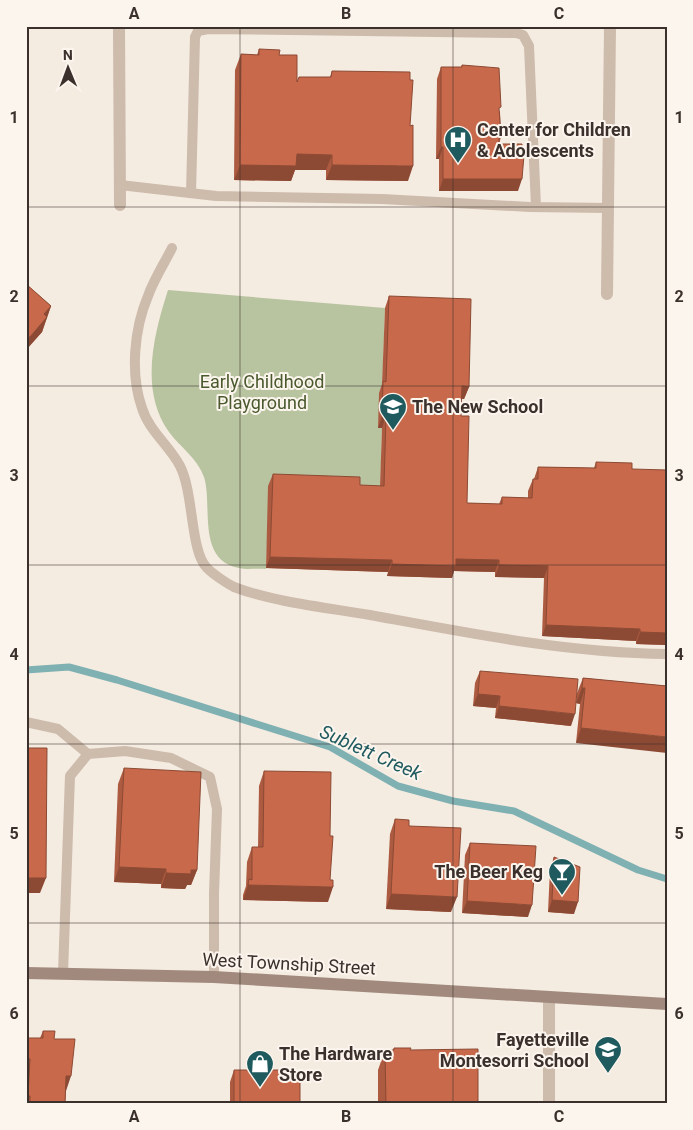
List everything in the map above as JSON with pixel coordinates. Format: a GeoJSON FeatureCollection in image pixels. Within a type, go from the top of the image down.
{"type":"FeatureCollection","features":[{"type":"Feature","properties":{"kind":"street"},"geometry":{"type":"LineString","coordinates":[[119,26],[120,205]]}},
{"type":"Feature","properties":{"kind":"street"},"geometry":{"type":"LineString","coordinates":[[607,294],[610,26]]}},
{"type":"Feature","properties":{"kind":"street","name":"West Township Street"},"geometry":{"type":"LineString","coordinates":[[26,973],[214,977],[667,1004]]}},
{"type":"Feature","properties":{"kind":"street"},"geometry":{"type":"LineString","coordinates":[[549,998],[549,1104]]}},
{"type":"Feature","properties":{"kind":"lane"},"geometry":{"type":"LineString","coordinates":[[191,193],[195,37],[198,31],[208,29],[288,28],[435,29],[516,33],[527,39],[536,207]]}},
{"type":"Feature","properties":{"kind":"lane"},"geometry":{"type":"LineString","coordinates":[[120,185],[216,196],[382,199],[536,207],[608,208]]}},
{"type":"Feature","properties":{"kind":"lane"},"geometry":{"type":"LineString","coordinates":[[172,248],[147,296],[137,335],[135,373],[142,409],[157,436],[180,465],[190,490],[196,544],[206,567],[233,586],[288,601],[513,641],[631,654],[667,654]]}},
{"type":"Feature","properties":{"kind":"lane"},"geometry":{"type":"LineString","coordinates":[[26,722],[58,729],[88,754],[125,751],[172,758],[210,777],[217,808],[214,977]]}},
{"type":"Feature","properties":{"kind":"lane"},"geometry":{"type":"LineString","coordinates":[[63,973],[70,776],[88,754]]}},
{"type":"Feature","properties":{"kind":"green space","name":"Early Childhood Playground"},"geometry":{"type":"Polygon","coordinates":[[[168,290],[385,308],[382,393],[378,428],[382,428],[380,498],[269,486],[266,569],[239,568],[226,563],[217,554],[211,543],[206,489],[201,470],[193,458],[169,432],[160,416],[154,398],[152,362],[154,343],[168,290]]]}},
{"type":"Feature","properties":{"kind":"building"},"geometry":{"type":"Polygon","coordinates":[[[259,49],[280,50],[279,55],[297,55],[297,82],[299,77],[331,77],[332,71],[410,72],[410,80],[413,80],[410,126],[413,125],[413,166],[332,165],[332,155],[297,154],[296,166],[240,165],[241,54],[259,55],[259,49]]]}},
{"type":"Feature","properties":{"kind":"building"},"geometry":{"type":"Polygon","coordinates":[[[462,65],[499,68],[501,137],[499,137],[499,144],[522,144],[522,154],[524,155],[522,179],[443,179],[441,67],[462,67],[462,65]]]}},
{"type":"Feature","properties":{"kind":"building"},"geometry":{"type":"Polygon","coordinates":[[[26,284],[51,306],[44,314],[47,317],[30,337],[26,337],[26,284]]]}},
{"type":"Feature","properties":{"kind":"building"},"geometry":{"type":"Polygon","coordinates":[[[389,296],[471,299],[469,387],[462,386],[461,416],[469,416],[467,503],[502,504],[502,497],[532,498],[533,479],[538,479],[538,467],[596,468],[596,462],[632,463],[632,469],[667,470],[667,633],[640,632],[640,629],[546,625],[548,566],[499,565],[499,560],[456,559],[456,566],[392,564],[392,560],[270,557],[273,474],[360,477],[360,485],[384,486],[386,416],[382,416],[383,381],[386,382],[389,296]]]}},
{"type":"Feature","properties":{"kind":"building"},"geometry":{"type":"Polygon","coordinates":[[[480,671],[578,679],[575,714],[499,706],[500,696],[478,694],[480,671]]]}},
{"type":"Feature","properties":{"kind":"building"},"geometry":{"type":"Polygon","coordinates":[[[583,678],[667,686],[667,737],[581,728],[585,688],[582,688],[583,678]]]}},
{"type":"Feature","properties":{"kind":"building"},"geometry":{"type":"Polygon","coordinates":[[[26,748],[47,748],[46,878],[26,878],[26,748]]]}},
{"type":"Feature","properties":{"kind":"building"},"geometry":{"type":"Polygon","coordinates":[[[124,768],[201,772],[197,870],[191,870],[191,874],[166,873],[166,869],[119,867],[124,768]]]}},
{"type":"Feature","properties":{"kind":"building"},"geometry":{"type":"Polygon","coordinates":[[[264,771],[331,772],[330,836],[333,836],[330,880],[333,880],[333,887],[248,885],[249,879],[252,880],[252,847],[263,847],[264,771]]]}},
{"type":"Feature","properties":{"kind":"building"},"geometry":{"type":"Polygon","coordinates":[[[395,819],[409,820],[409,826],[461,828],[457,897],[391,894],[395,819]]]}},
{"type":"Feature","properties":{"kind":"building"},"geometry":{"type":"Polygon","coordinates":[[[470,843],[536,846],[532,905],[467,901],[470,843]]]}},
{"type":"Feature","properties":{"kind":"building"},"geometry":{"type":"Polygon","coordinates":[[[554,857],[580,867],[578,902],[552,900],[554,857]]]}},
{"type":"Feature","properties":{"kind":"building"},"geometry":{"type":"Polygon","coordinates":[[[43,1031],[55,1031],[54,1039],[75,1039],[71,1076],[66,1076],[65,1104],[30,1104],[30,1096],[28,1096],[30,1059],[26,1058],[26,1038],[43,1038],[43,1031]]]}},
{"type":"Feature","properties":{"kind":"building"},"geometry":{"type":"Polygon","coordinates":[[[394,1048],[411,1048],[410,1050],[478,1049],[478,1104],[386,1104],[385,1050],[394,1050],[394,1048]]]}},
{"type":"Feature","properties":{"kind":"building"},"geometry":{"type":"Polygon","coordinates":[[[234,1070],[289,1070],[300,1082],[300,1104],[234,1104],[234,1070]]]}},
{"type":"Feature","properties":{"kind":"waterway","name":"Sublett Creek"},"geometry":{"type":"LineString","coordinates":[[26,670],[69,667],[117,680],[330,747],[398,786],[453,801],[514,811],[638,870],[667,879]]}},
{"type":"Feature","properties":{"kind":"place","name":"Center for Children & Adolescents"},"geometry":{"type":"Point","coordinates":[458,164]}},
{"type":"Feature","properties":{"kind":"place","name":"The New School"},"geometry":{"type":"Point","coordinates":[393,431]}},
{"type":"Feature","properties":{"kind":"place","name":"The Beer Keg"},"geometry":{"type":"Point","coordinates":[562,896]}},
{"type":"Feature","properties":{"kind":"place","name":"Fayetteville Montesorri School"},"geometry":{"type":"Point","coordinates":[608,1074]}},
{"type":"Feature","properties":{"kind":"place","name":"The Hardware Store"},"geometry":{"type":"Point","coordinates":[260,1088]}}]}
